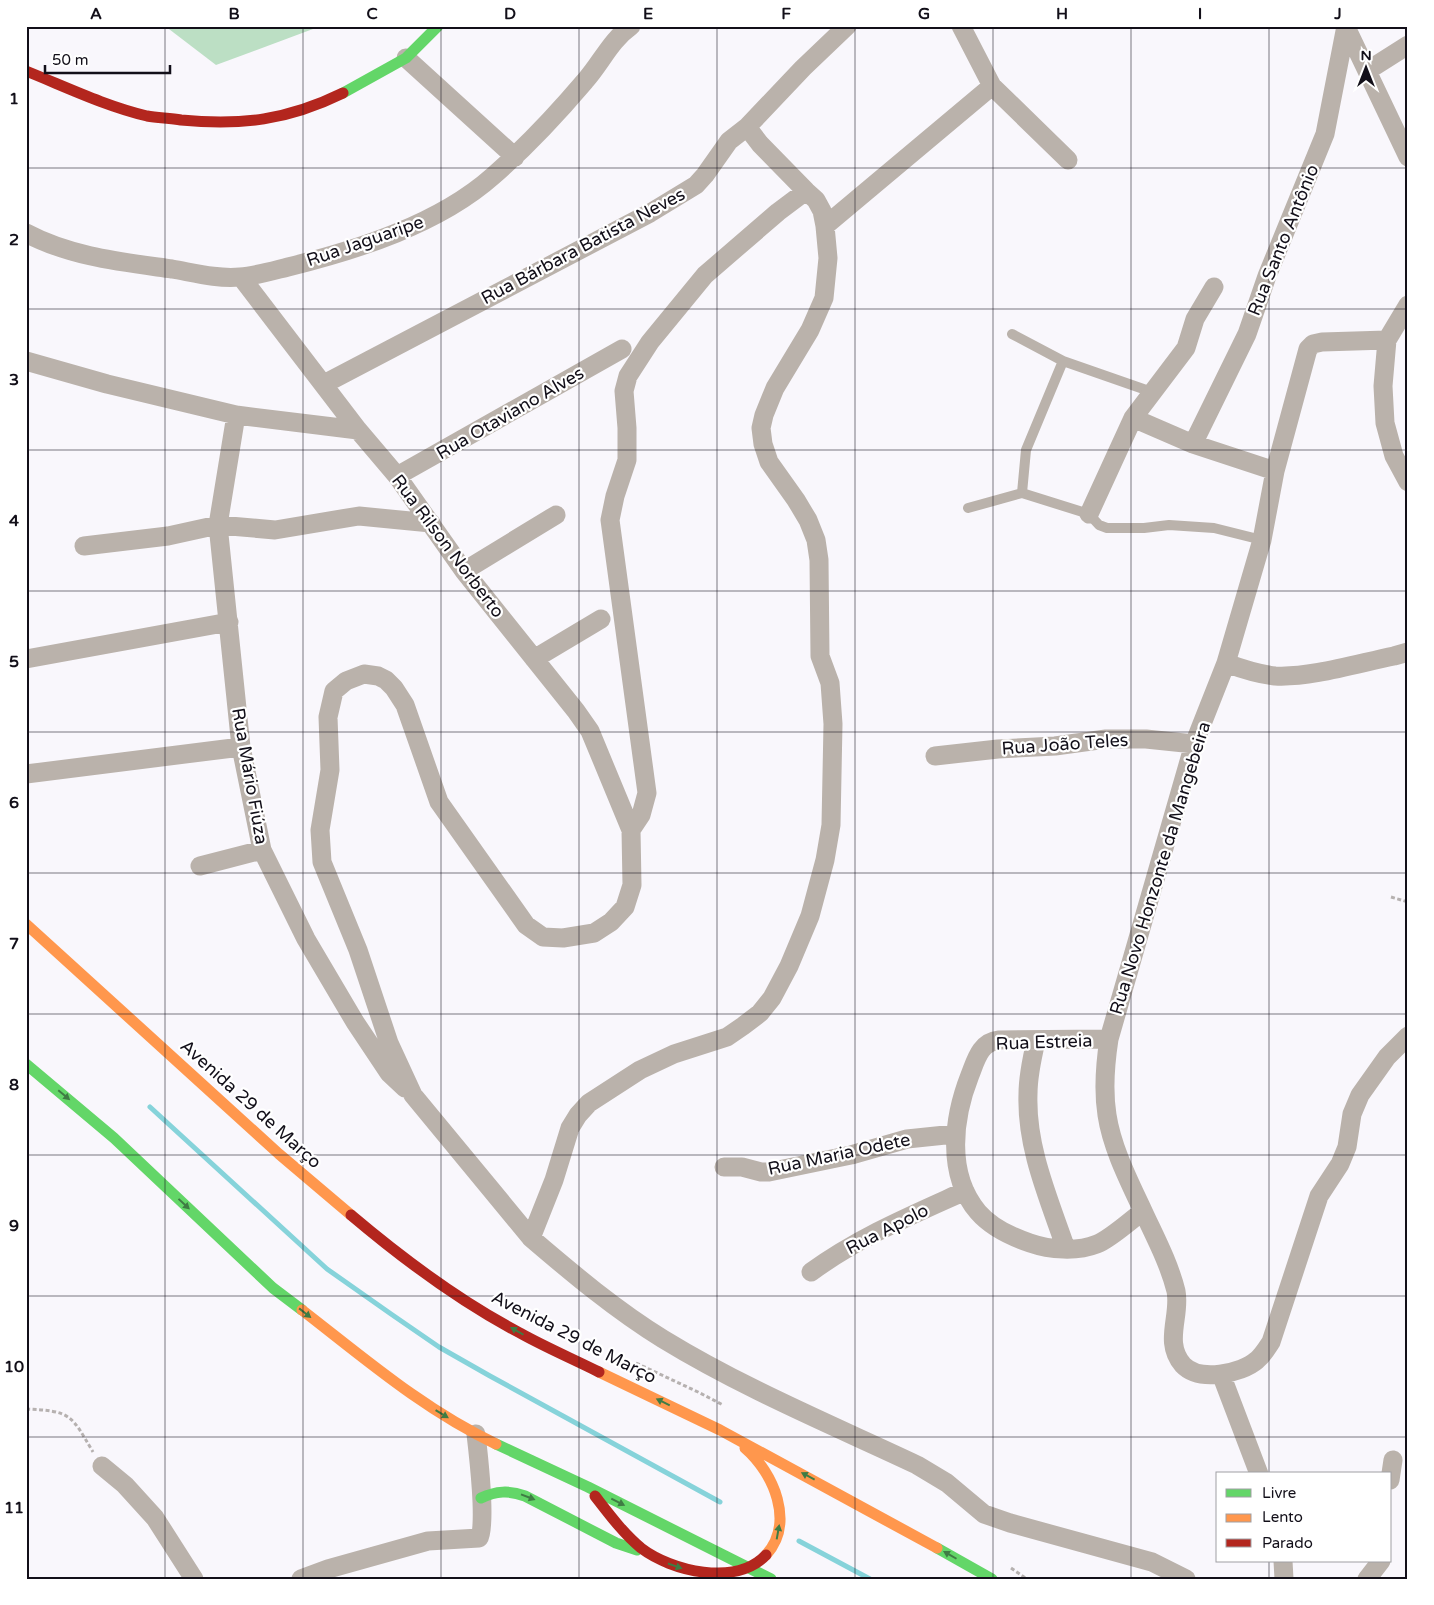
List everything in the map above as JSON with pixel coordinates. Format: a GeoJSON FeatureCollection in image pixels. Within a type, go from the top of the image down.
{"type":"FeatureCollection","features":[{"type":"Feature","properties":{"kind":"main road"},"geometry":{"type":"LineString","coordinates":[[26,71],[94,99],[148,116],[202,122],[249,122],[285,116],[321,104],[367,81],[406,58],[438,26]]}},
{"type":"Feature","properties":{"kind":"main road","name":"Avenida 29 de Março"},"geometry":{"type":"LineString","coordinates":[[26,924],[279,1154],[389,1246],[455,1294],[519,1333],[720,1430],[905,1529],[992,1579]]}},
{"type":"Feature","properties":{"kind":"main road"},"geometry":{"type":"LineString","coordinates":[[26,1064],[114,1138],[273,1288],[401,1387],[437,1412],[476,1434],[588,1487],[770,1579]]}},
{"type":"Feature","properties":{"kind":"main road"},"geometry":{"type":"LineString","coordinates":[[482,1498],[492,1492],[519,1493],[616,1542],[649,1553],[670,1564],[688,1570],[728,1573],[749,1568],[759,1563],[769,1554],[777,1541],[781,1519],[777,1495],[764,1469],[752,1453],[720,1430]]}},
{"type":"Feature","properties":{"kind":"main road"},"geometry":{"type":"LineString","coordinates":[[588,1487],[618,1523],[649,1553]]}},
{"type":"Feature","properties":{"kind":"street","name":"Rua Jaguaripe"},"geometry":{"type":"LineString","coordinates":[[26,233],[43,242],[80,254],[214,277],[241,277],[322,259],[433,217],[462,201],[515,157],[587,80],[617,38],[631,26]]}},
{"type":"Feature","properties":{"kind":"street","name":"Rua Bárbara Batista Neves"},"geometry":{"type":"LineString","coordinates":[[324,384],[658,208],[696,185],[729,141],[747,127],[803,68],[847,26]]}},
{"type":"Feature","properties":{"kind":"street"},"geometry":{"type":"LineString","coordinates":[[961,26],[992,86],[1068,160]]}},
{"type":"Feature","properties":{"kind":"street"},"geometry":{"type":"LineString","coordinates":[[1346,27],[1408,157]]}},
{"type":"Feature","properties":{"kind":"street","name":"Rua Santo Antônio"},"geometry":{"type":"LineString","coordinates":[[1193,444],[1246,334],[1267,276],[1325,134],[1346,27]]}},
{"type":"Feature","properties":{"kind":"street"},"geometry":{"type":"LineString","coordinates":[[1367,71],[1408,45]]}},
{"type":"Feature","properties":{"kind":"street"},"geometry":{"type":"LineString","coordinates":[[406,58],[515,157]]}},
{"type":"Feature","properties":{"kind":"street"},"geometry":{"type":"LineString","coordinates":[[825,226],[992,86]]}},
{"type":"Feature","properties":{"kind":"street"},"geometry":{"type":"LineString","coordinates":[[531,1238],[554,1180],[570,1128],[589,1103],[640,1070],[674,1054],[727,1037],[760,1012],[772,998],[785,974],[810,916],[825,860],[831,825],[833,724],[830,683],[820,656],[819,560],[816,540],[808,520],[769,462],[763,444],[761,428],[775,388],[810,330],[824,298],[828,258],[825,226],[822,211],[816,200],[760,144],[747,127]]}},
{"type":"Feature","properties":{"kind":"street"},"geometry":{"type":"LineString","coordinates":[[806,192],[778,212],[705,275],[650,342],[628,376],[624,391],[627,460],[615,496],[610,520],[647,793],[642,815],[631,830],[632,884],[625,908],[611,922],[594,933],[563,938],[543,937],[526,925],[439,802],[405,705],[394,688],[386,680],[378,676],[364,674],[351,678],[334,691],[328,717],[330,770],[320,830],[322,862],[358,950],[389,1043],[413,1096],[531,1238],[591,1289],[662,1338],[725,1374],[917,1465],[947,1483],[984,1514],[1010,1523],[1152,1562],[1186,1579]]}},
{"type":"Feature","properties":{"kind":"street","name":"Rua Rilson Norberto"},"geometry":{"type":"LineString","coordinates":[[241,277],[358,430],[397,476],[464,571],[562,692],[590,731],[631,830]]}},
{"type":"Feature","properties":{"kind":"street"},"geometry":{"type":"LineString","coordinates":[[1089,514],[1133,418],[1186,348],[1195,319],[1214,287]]}},
{"type":"Feature","properties":{"kind":"street"},"geometry":{"type":"LineString","coordinates":[[1408,305],[1387,340],[1383,386],[1385,423],[1394,456],[1408,482]]}},
{"type":"Feature","properties":{"kind":"street","name":"Rua Novo Honzonte da Mangebeira"},"geometry":{"type":"LineString","coordinates":[[1387,340],[1322,342],[1313,344],[1308,349],[1275,471],[1262,540],[1226,663],[1194,744],[1108,1039],[1105,1067],[1105,1097],[1111,1135],[1162,1250],[1176,1292],[1177,1303],[1173,1340],[1183,1366],[1197,1373],[1221,1374],[1245,1368],[1258,1360],[1271,1342],[1319,1196],[1340,1164],[1347,1147],[1352,1114],[1360,1095],[1387,1056],[1408,1036]]}},
{"type":"Feature","properties":{"kind":"street","name":"Rua Otaviano Alves"},"geometry":{"type":"LineString","coordinates":[[397,476],[622,349]]}},
{"type":"Feature","properties":{"kind":"street"},"geometry":{"type":"LineString","coordinates":[[26,362],[236,415],[358,430]]}},
{"type":"Feature","properties":{"kind":"street","name":"Rua Mário Fiúza"},"geometry":{"type":"LineString","coordinates":[[236,415],[218,525],[241,747],[262,850],[306,939],[354,1022],[389,1073],[413,1096]]}},
{"type":"Feature","properties":{"kind":"street"},"geometry":{"type":"LineString","coordinates":[[1133,418],[1193,444],[1275,471]]}},
{"type":"Feature","properties":{"kind":"street"},"geometry":{"type":"LineString","coordinates":[[464,571],[556,515]]}},
{"type":"Feature","properties":{"kind":"street"},"geometry":{"type":"LineString","coordinates":[[84,546],[168,536],[218,525],[274,530],[359,516],[431,523]]}},
{"type":"Feature","properties":{"kind":"street"},"geometry":{"type":"LineString","coordinates":[[534,659],[601,619]]}},
{"type":"Feature","properties":{"kind":"street"},"geometry":{"type":"LineString","coordinates":[[26,659],[229,622]]}},
{"type":"Feature","properties":{"kind":"street"},"geometry":{"type":"LineString","coordinates":[[1226,663],[1275,676],[1302,675],[1408,652]]}},
{"type":"Feature","properties":{"kind":"street","name":"Rua João Teles"},"geometry":{"type":"LineString","coordinates":[[936,756],[998,749],[1055,746],[1106,739],[1146,739],[1194,744]]}},
{"type":"Feature","properties":{"kind":"street"},"geometry":{"type":"LineString","coordinates":[[26,774],[241,747]]}},
{"type":"Feature","properties":{"kind":"street"},"geometry":{"type":"LineString","coordinates":[[200,866],[262,850]]}},
{"type":"Feature","properties":{"kind":"street","name":"Rua Estreia"},"geometry":{"type":"LineString","coordinates":[[1108,1039],[993,1041],[986,1044],[979,1052],[958,1110],[955,1134],[958,1165],[965,1191],[978,1212],[993,1225],[1018,1239],[1035,1245],[1066,1249],[1086,1248],[1099,1244],[1143,1210]]}},
{"type":"Feature","properties":{"kind":"street"},"geometry":{"type":"LineString","coordinates":[[1036,1041],[1028,1077],[1027,1096],[1031,1134],[1036,1161],[1066,1249]]}},
{"type":"Feature","properties":{"kind":"street","name":"Rua Maria Odete"},"geometry":{"type":"LineString","coordinates":[[724,1167],[742,1167],[769,1172],[851,1155],[907,1139],[955,1134]]}},
{"type":"Feature","properties":{"kind":"street","name":"Rua Apolo"},"geometry":{"type":"LineString","coordinates":[[811,1272],[833,1256],[874,1232],[965,1191]]}},
{"type":"Feature","properties":{"kind":"street"},"geometry":{"type":"LineString","coordinates":[[1221,1374],[1258,1472]]}},
{"type":"Feature","properties":{"kind":"street"},"geometry":{"type":"LineString","coordinates":[[302,1579],[328,1568],[428,1541],[479,1538],[482,1531],[482,1498],[476,1434]]}},
{"type":"Feature","properties":{"kind":"street"},"geometry":{"type":"LineString","coordinates":[[1391,1472],[1393,1460]]}},
{"type":"Feature","properties":{"kind":"street"},"geometry":{"type":"LineString","coordinates":[[102,1466],[125,1485],[155,1518],[194,1579]]}},
{"type":"Feature","properties":{"kind":"street"},"geometry":{"type":"LineString","coordinates":[[1283,1562],[1284,1579]]}},
{"type":"Feature","properties":{"kind":"street"},"geometry":{"type":"LineString","coordinates":[[1367,1579],[1380,1562]]}},
{"type":"Feature","properties":{"kind":"lane"},"geometry":{"type":"LineString","coordinates":[[1012,334],[1063,361],[1152,392]]}},
{"type":"Feature","properties":{"kind":"lane"},"geometry":{"type":"LineString","coordinates":[[1022,492],[1026,450],[1063,361]]}},
{"type":"Feature","properties":{"kind":"lane"},"geometry":{"type":"LineString","coordinates":[[968,508],[1022,492],[1089,514],[1099,525],[1107,528],[1144,528],[1169,525],[1214,528],[1262,540]]}},
{"type":"Feature","properties":{"kind":"path"},"geometry":{"type":"LineString","coordinates":[[1391,897],[1408,902]]}},
{"type":"Feature","properties":{"kind":"path"},"geometry":{"type":"LineString","coordinates":[[628,1359],[724,1406]]}},
{"type":"Feature","properties":{"kind":"path"},"geometry":{"type":"LineString","coordinates":[[26,1409],[59,1412],[67,1415],[75,1422],[102,1466]]}},
{"type":"Feature","properties":{"kind":"path"},"geometry":{"type":"LineString","coordinates":[[1007,1566],[1028,1579]]}},
{"type":"Feature","properties":{"kind":"green space"},"geometry":{"type":"Polygon","coordinates":[[[165,26],[321,26],[216,65],[165,26]]]}},
{"type":"Feature","properties":{"kind":"waterway"},"geometry":{"type":"LineString","coordinates":[[150,1107],[327,1269],[391,1314],[439,1347],[720,1502]]}},
{"type":"Feature","properties":{"kind":"waterway"},"geometry":{"type":"LineString","coordinates":[[799,1541],[870,1579]]}},
{"type":"Feature","properties":{"kind":"traffic: fast"},"geometry":{"type":"LineString","coordinates":[[343,93],[406,58],[438,26]]}},
{"type":"Feature","properties":{"kind":"traffic: fast"},"geometry":{"type":"LineString","coordinates":[[26,1064],[114,1138],[273,1288],[302,1310]]}},
{"type":"Feature","properties":{"kind":"traffic: fast"},"geometry":{"type":"LineString","coordinates":[[496,1444],[588,1487],[771,1579]]}},
{"type":"Feature","properties":{"kind":"traffic: fast"},"geometry":{"type":"LineString","coordinates":[[481,1498],[503,1492],[525,1496],[616,1543],[637,1550]]}},
{"type":"Feature","properties":{"kind":"traffic: fast"},"geometry":{"type":"LineString","coordinates":[[937,1548],[992,1579]]}},
{"type":"Feature","properties":{"kind":"traffic: slow"},"geometry":{"type":"LineString","coordinates":[[26,924],[279,1154],[351,1215]]}},
{"type":"Feature","properties":{"kind":"traffic: slow"},"geometry":{"type":"LineString","coordinates":[[302,1310],[419,1399],[496,1444]]}},
{"type":"Feature","properties":{"kind":"traffic: slow"},"geometry":{"type":"LineString","coordinates":[[599,1372],[720,1430],[937,1548]]}},
{"type":"Feature","properties":{"kind":"traffic: slow"},"geometry":{"type":"LineString","coordinates":[[745,1448],[765,1471],[772,1484],[780,1514],[775,1542],[766,1555]]}},
{"type":"Feature","properties":{"kind":"traffic: jam"},"geometry":{"type":"LineString","coordinates":[[26,71],[101,102],[131,112],[151,117],[203,122],[264,119],[303,109],[343,93]]}},
{"type":"Feature","properties":{"kind":"traffic: jam"},"geometry":{"type":"LineString","coordinates":[[351,1215],[411,1263],[497,1321],[599,1372]]}},
{"type":"Feature","properties":{"kind":"traffic: jam"},"geometry":{"type":"LineString","coordinates":[[595,1496],[616,1523],[641,1548],[654,1556],[686,1569],[721,1573],[738,1571],[753,1565],[766,1555]]}}]}
